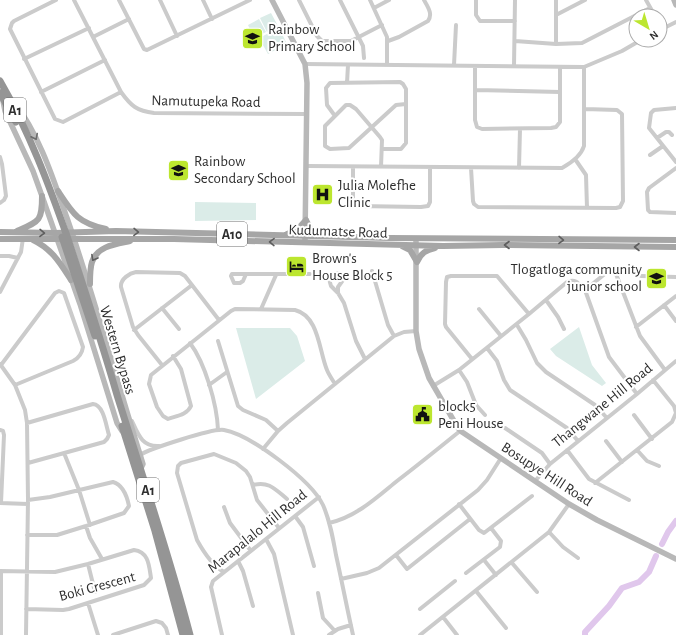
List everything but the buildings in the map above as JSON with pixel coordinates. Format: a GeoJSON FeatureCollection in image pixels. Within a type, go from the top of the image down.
{"type":"FeatureCollection","features":[{"type":"Feature","properties":{"kind":"highway","name":"Western Bypass"},"geometry":{"type":"LineString","coordinates":[[0,81],[3,93],[28,140],[49,185],[77,265],[170,561],[190,635]]}},
{"type":"Feature","properties":{"kind":"highway","name":"Western Bypass"},"geometry":{"type":"LineString","coordinates":[[28,140],[51,203],[99,347],[155,531],[183,635]]}},
{"type":"Feature","properties":{"kind":"main road"},"geometry":{"type":"LineString","coordinates":[[58,191],[73,214],[82,221],[92,226],[116,232]]}},
{"type":"Feature","properties":{"kind":"main road"},"geometry":{"type":"LineString","coordinates":[[16,232],[32,225],[38,220],[42,212],[42,196]]}},
{"type":"Feature","properties":{"kind":"main road"},"geometry":{"type":"LineString","coordinates":[[279,236],[297,230],[306,220],[311,230],[322,237]]}},
{"type":"Feature","properties":{"kind":"main road","name":"Kudumatse Road"},"geometry":{"type":"LineString","coordinates":[[0,232],[56,236]]}},
{"type":"Feature","properties":{"kind":"main road","name":"Kudumatse Road"},"geometry":{"type":"LineString","coordinates":[[73,236],[116,232],[279,236],[305,240],[322,237],[676,240]]}},
{"type":"Feature","properties":{"kind":"main road","name":"Kudumatse Road"},"geometry":{"type":"LineString","coordinates":[[0,239],[73,236],[141,239],[305,240],[401,246],[503,245],[676,247]]}},
{"type":"Feature","properties":{"kind":"main road"},"geometry":{"type":"LineString","coordinates":[[26,238],[43,245],[50,250],[71,280]]}},
{"type":"Feature","properties":{"kind":"main road"},"geometry":{"type":"LineString","coordinates":[[90,284],[91,262],[95,255],[107,246],[141,239]]}},
{"type":"Feature","properties":{"kind":"main road"},"geometry":{"type":"LineString","coordinates":[[401,246],[410,250],[417,262],[425,252],[443,246]]}},
{"type":"Feature","properties":{"kind":"street"},"geometry":{"type":"LineString","coordinates":[[56,0],[12,23],[10,29],[55,119],[63,122],[121,92]]}},
{"type":"Feature","properties":{"kind":"street","name":"Namutupeka Road"},"geometry":{"type":"LineString","coordinates":[[74,0],[121,92],[132,106],[142,111],[154,113],[307,114]]}},
{"type":"Feature","properties":{"kind":"street"},"geometry":{"type":"LineString","coordinates":[[119,0],[146,50],[150,50],[212,19],[243,1],[250,0]]}},
{"type":"Feature","properties":{"kind":"street"},"geometry":{"type":"LineString","coordinates":[[160,0],[178,36]]}},
{"type":"Feature","properties":{"kind":"street"},"geometry":{"type":"LineString","coordinates":[[203,0],[212,19]]}},
{"type":"Feature","properties":{"kind":"street"},"geometry":{"type":"LineString","coordinates":[[272,0],[305,64],[307,83],[305,240]]}},
{"type":"Feature","properties":{"kind":"street"},"geometry":{"type":"LineString","coordinates":[[299,0],[317,36],[322,41],[347,41],[359,37],[382,25]]}},
{"type":"Feature","properties":{"kind":"street"},"geometry":{"type":"LineString","coordinates":[[340,0],[363,46],[364,58]]}},
{"type":"Feature","properties":{"kind":"street"},"geometry":{"type":"LineString","coordinates":[[370,0],[388,40],[387,64]]}},
{"type":"Feature","properties":{"kind":"street"},"geometry":{"type":"LineString","coordinates":[[374,8],[389,0]]}},
{"type":"Feature","properties":{"kind":"street"},"geometry":{"type":"LineString","coordinates":[[388,40],[399,37],[430,19],[430,11],[424,0]]}},
{"type":"Feature","properties":{"kind":"street"},"geometry":{"type":"LineString","coordinates":[[476,0],[476,15],[480,21],[515,22]]}},
{"type":"Feature","properties":{"kind":"street"},"geometry":{"type":"LineString","coordinates":[[514,66],[515,0]]}},
{"type":"Feature","properties":{"kind":"street"},"geometry":{"type":"LineString","coordinates":[[556,0],[556,44]]}},
{"type":"Feature","properties":{"kind":"street"},"geometry":{"type":"LineString","coordinates":[[556,14],[585,0]]}},
{"type":"Feature","properties":{"kind":"street"},"geometry":{"type":"LineString","coordinates":[[646,0],[650,8]]}},
{"type":"Feature","properties":{"kind":"street"},"geometry":{"type":"LineString","coordinates":[[674,0],[676,5]]}},
{"type":"Feature","properties":{"kind":"street"},"geometry":{"type":"LineString","coordinates":[[93,37],[129,19]]}},
{"type":"Feature","properties":{"kind":"street"},"geometry":{"type":"LineString","coordinates":[[515,41],[556,44],[585,42],[628,20]]}},
{"type":"Feature","properties":{"kind":"street"},"geometry":{"type":"LineString","coordinates":[[454,65],[456,25]]}},
{"type":"Feature","properties":{"kind":"street"},"geometry":{"type":"LineString","coordinates":[[24,59],[89,28]]}},
{"type":"Feature","properties":{"kind":"street"},"geometry":{"type":"LineString","coordinates":[[305,64],[584,67],[628,48]]}},
{"type":"Feature","properties":{"kind":"street"},"geometry":{"type":"LineString","coordinates":[[41,92],[105,60]]}},
{"type":"Feature","properties":{"kind":"street"},"geometry":{"type":"LineString","coordinates":[[347,83],[348,65]]}},
{"type":"Feature","properties":{"kind":"street"},"geometry":{"type":"LineString","coordinates":[[475,66],[475,120],[477,127],[482,129],[551,128],[558,125],[560,122],[560,66]]}},
{"type":"Feature","properties":{"kind":"street"},"geometry":{"type":"LineString","coordinates":[[307,166],[562,168],[575,159],[582,151],[584,146],[584,67]]}},
{"type":"Feature","properties":{"kind":"street"},"geometry":{"type":"LineString","coordinates":[[335,116],[327,104],[327,85],[333,82],[400,82],[403,84],[406,89],[405,146],[401,149],[382,149]]}},
{"type":"Feature","properties":{"kind":"street"},"geometry":{"type":"LineString","coordinates":[[476,90],[560,92]]}},
{"type":"Feature","properties":{"kind":"street"},"geometry":{"type":"LineString","coordinates":[[3,93],[20,109],[36,138],[58,191],[90,284],[143,464],[141,468]]}},
{"type":"Feature","properties":{"kind":"street"},"geometry":{"type":"LineString","coordinates":[[3,93],[5,111],[33,171],[64,259],[117,423],[125,436]]}},
{"type":"Feature","properties":{"kind":"street"},"geometry":{"type":"LineString","coordinates":[[381,167],[382,140],[372,126],[356,109],[350,105],[343,108],[326,124],[324,129],[324,144],[330,149],[346,149],[351,147],[372,126],[396,105],[406,104]]}},
{"type":"Feature","properties":{"kind":"street"},"geometry":{"type":"LineString","coordinates":[[676,108],[656,109],[652,112],[649,128],[663,146],[674,156],[676,162]]}},
{"type":"Feature","properties":{"kind":"street"},"geometry":{"type":"LineString","coordinates":[[470,168],[473,201],[478,207],[616,208],[622,204],[623,117],[617,110],[585,109]]}},
{"type":"Feature","properties":{"kind":"street"},"geometry":{"type":"LineString","coordinates":[[519,168],[520,129]]}},
{"type":"Feature","properties":{"kind":"street"},"geometry":{"type":"LineString","coordinates":[[657,138],[666,132],[669,132],[672,135]]}},
{"type":"Feature","properties":{"kind":"street"},"geometry":{"type":"LineString","coordinates":[[650,155],[663,146]]}},
{"type":"Feature","properties":{"kind":"street"},"geometry":{"type":"LineString","coordinates":[[0,157],[6,196],[0,203]]}},
{"type":"Feature","properties":{"kind":"street"},"geometry":{"type":"LineString","coordinates":[[575,159],[586,175],[587,208]]}},
{"type":"Feature","properties":{"kind":"street"},"geometry":{"type":"LineString","coordinates":[[353,167],[353,199],[357,206],[421,207],[428,206],[430,202],[430,168]]}},
{"type":"Feature","properties":{"kind":"street"},"geometry":{"type":"LineString","coordinates":[[676,168],[649,188],[647,192],[648,211],[676,213]]}},
{"type":"Feature","properties":{"kind":"street"},"geometry":{"type":"LineString","coordinates":[[48,214],[53,219],[58,219],[61,217],[63,207]]}},
{"type":"Feature","properties":{"kind":"street"},"geometry":{"type":"LineString","coordinates":[[0,292],[18,258],[26,238]]}},
{"type":"Feature","properties":{"kind":"street","name":"Bosupye Hill Road"},"geometry":{"type":"LineString","coordinates":[[416,238],[416,331],[423,362],[433,386],[460,430],[569,504],[676,559]]}},
{"type":"Feature","properties":{"kind":"street"},"geometry":{"type":"LineString","coordinates":[[64,259],[66,253],[71,251],[75,251],[80,255]]}},
{"type":"Feature","properties":{"kind":"street"},"geometry":{"type":"LineString","coordinates":[[0,256],[18,258]]}},
{"type":"Feature","properties":{"kind":"street"},"geometry":{"type":"LineString","coordinates":[[372,271],[388,325],[394,336]]}},
{"type":"Feature","properties":{"kind":"street"},"geometry":{"type":"LineString","coordinates":[[162,365],[134,330],[120,283],[122,280],[136,272],[180,273],[185,276],[219,320]]}},
{"type":"Feature","properties":{"kind":"street"},"geometry":{"type":"LineString","coordinates":[[585,290],[606,273],[613,272],[617,276],[642,340],[665,370]]}},
{"type":"Feature","properties":{"kind":"street"},"geometry":{"type":"LineString","coordinates":[[338,293],[338,287],[343,280],[340,274],[336,273],[331,275],[329,278],[329,283],[338,293],[346,306],[356,341],[365,360]]}},
{"type":"Feature","properties":{"kind":"street"},"geometry":{"type":"LineString","coordinates":[[246,274],[310,274]]}},
{"type":"Feature","properties":{"kind":"street"},"geometry":{"type":"LineString","coordinates":[[261,309],[276,275]]}},
{"type":"Feature","properties":{"kind":"street"},"geometry":{"type":"LineString","coordinates":[[472,360],[448,330],[445,324],[446,282],[448,277],[498,276],[529,314]]}},
{"type":"Feature","properties":{"kind":"street"},"geometry":{"type":"LineString","coordinates":[[641,276],[676,277]]}},
{"type":"Feature","properties":{"kind":"street"},"geometry":{"type":"LineString","coordinates":[[433,386],[459,370],[570,281],[576,281],[585,290],[609,358],[637,394]]}},
{"type":"Feature","properties":{"kind":"street"},"geometry":{"type":"LineString","coordinates":[[134,330],[192,285]]}},
{"type":"Feature","properties":{"kind":"street"},"geometry":{"type":"LineString","coordinates":[[15,385],[64,366],[80,356],[83,348],[65,294],[59,291],[56,293],[1,364],[15,385],[25,410],[27,423],[28,502],[26,635]]}},
{"type":"Feature","properties":{"kind":"street"},"geometry":{"type":"LineString","coordinates":[[636,327],[676,296]]}},
{"type":"Feature","properties":{"kind":"street"},"geometry":{"type":"LineString","coordinates":[[546,300],[558,317],[564,329]]}},
{"type":"Feature","properties":{"kind":"street"},"geometry":{"type":"LineString","coordinates":[[664,306],[676,321]]}},
{"type":"Feature","properties":{"kind":"street"},"geometry":{"type":"LineString","coordinates":[[162,308],[179,329]]}},
{"type":"Feature","properties":{"kind":"street"},"geometry":{"type":"LineString","coordinates":[[173,356],[180,369],[191,406],[186,413],[168,419],[163,416],[156,407],[149,384],[151,375],[173,356],[235,309],[302,311],[314,328],[327,370],[335,384]]}},
{"type":"Feature","properties":{"kind":"street"},"geometry":{"type":"LineString","coordinates":[[479,309],[501,336]]}},
{"type":"Feature","properties":{"kind":"street"},"geometry":{"type":"LineString","coordinates":[[517,324],[538,365],[546,372],[599,407],[607,418]]}},
{"type":"Feature","properties":{"kind":"street"},"geometry":{"type":"LineString","coordinates":[[263,449],[278,431],[394,336],[404,332],[416,331]]}},
{"type":"Feature","properties":{"kind":"street"},"geometry":{"type":"LineString","coordinates":[[218,341],[236,402],[240,408],[266,420],[278,431]]}},
{"type":"Feature","properties":{"kind":"street"},"geometry":{"type":"LineString","coordinates":[[190,343],[199,355],[216,410],[218,430]]}},
{"type":"Feature","properties":{"kind":"street"},"geometry":{"type":"LineString","coordinates":[[487,348],[497,361],[508,387],[567,428],[578,441]]}},
{"type":"Feature","properties":{"kind":"street","name":"Thangwane Hill Road"},"geometry":{"type":"LineString","coordinates":[[535,481],[550,464],[566,450],[676,361]]}},
{"type":"Feature","properties":{"kind":"street"},"geometry":{"type":"LineString","coordinates":[[459,370],[467,382],[476,405],[485,415]]}},
{"type":"Feature","properties":{"kind":"street"},"geometry":{"type":"LineString","coordinates":[[208,385],[227,372]]}},
{"type":"Feature","properties":{"kind":"street"},"geometry":{"type":"LineString","coordinates":[[595,483],[674,423],[676,413],[674,406],[653,380]]}},
{"type":"Feature","properties":{"kind":"street"},"geometry":{"type":"LineString","coordinates":[[27,423],[93,404],[98,405],[101,408],[109,435],[104,442],[28,463]]}},
{"type":"Feature","properties":{"kind":"street"},"geometry":{"type":"LineString","coordinates":[[129,415],[139,436],[144,442],[150,446],[164,446]]}},
{"type":"Feature","properties":{"kind":"street"},"geometry":{"type":"LineString","coordinates":[[634,415],[652,439]]}},
{"type":"Feature","properties":{"kind":"street"},"geometry":{"type":"LineString","coordinates":[[505,428],[542,453],[550,464]]}},
{"type":"Feature","properties":{"kind":"street"},"geometry":{"type":"LineString","coordinates":[[140,456],[145,452],[218,430],[230,432],[243,437],[263,449],[302,478],[319,497],[329,523],[353,635]]}},
{"type":"Feature","properties":{"kind":"street"},"geometry":{"type":"LineString","coordinates":[[329,523],[344,519],[356,512],[404,476],[460,430]]}},
{"type":"Feature","properties":{"kind":"street"},"geometry":{"type":"LineString","coordinates":[[1,431],[4,435],[0,503],[28,502],[113,482],[121,486],[128,500],[128,510],[124,513],[88,526],[57,535],[27,535]]}},
{"type":"Feature","properties":{"kind":"street"},"geometry":{"type":"LineString","coordinates":[[606,441],[622,462]]}},
{"type":"Feature","properties":{"kind":"street"},"geometry":{"type":"LineString","coordinates":[[566,450],[586,476],[595,483],[629,500]]}},
{"type":"Feature","properties":{"kind":"street"},"geometry":{"type":"LineString","coordinates":[[637,450],[647,461],[659,466]]}},
{"type":"Feature","properties":{"kind":"street"},"geometry":{"type":"LineString","coordinates":[[64,453],[79,490],[90,538],[102,559]]}},
{"type":"Feature","properties":{"kind":"street"},"geometry":{"type":"LineString","coordinates":[[224,572],[216,567],[198,540],[177,469],[181,463],[214,454],[236,462],[250,477],[257,500],[279,528]]}},
{"type":"Feature","properties":{"kind":"street"},"geometry":{"type":"LineString","coordinates":[[341,579],[373,571],[396,554],[482,485],[501,458]]}},
{"type":"Feature","properties":{"kind":"street"},"geometry":{"type":"LineString","coordinates":[[253,485],[260,483],[266,484],[287,498]]}},
{"type":"Feature","properties":{"kind":"street"},"geometry":{"type":"LineString","coordinates":[[459,504],[482,533],[486,532],[532,496]]}},
{"type":"Feature","properties":{"kind":"street","name":"Marapalalo Hill Road"},"geometry":{"type":"LineString","coordinates":[[222,635],[211,584],[319,497]]}},
{"type":"Feature","properties":{"kind":"street"},"geometry":{"type":"LineString","coordinates":[[420,635],[476,592],[549,532],[569,504]]}},
{"type":"Feature","properties":{"kind":"street"},"geometry":{"type":"LineString","coordinates":[[224,507],[230,523],[251,551]]}},
{"type":"Feature","properties":{"kind":"street"},"geometry":{"type":"LineString","coordinates":[[295,516],[302,527],[314,566]]}},
{"type":"Feature","properties":{"kind":"street"},"geometry":{"type":"LineString","coordinates":[[396,554],[407,569],[470,519]]}},
{"type":"Feature","properties":{"kind":"street"},"geometry":{"type":"LineString","coordinates":[[466,573],[500,547],[501,542],[491,528]]}},
{"type":"Feature","properties":{"kind":"street"},"geometry":{"type":"LineString","coordinates":[[549,532],[563,547],[578,558]]}},
{"type":"Feature","properties":{"kind":"street"},"geometry":{"type":"LineString","coordinates":[[266,539],[274,554],[293,635]]}},
{"type":"Feature","properties":{"kind":"street","name":"Boki Crescent"},"geometry":{"type":"LineString","coordinates":[[0,571],[55,572],[134,550],[139,550],[146,557],[151,578],[144,585],[63,610],[26,609]]}},
{"type":"Feature","properties":{"kind":"street"},"geometry":{"type":"LineString","coordinates":[[484,560],[496,576]]}},
{"type":"Feature","properties":{"kind":"street"},"geometry":{"type":"LineString","coordinates":[[238,561],[243,571],[253,606]]}},
{"type":"Feature","properties":{"kind":"street"},"geometry":{"type":"LineString","coordinates":[[512,563],[537,592]]}},
{"type":"Feature","properties":{"kind":"street"},"geometry":{"type":"LineString","coordinates":[[88,564],[96,592]]}},
{"type":"Feature","properties":{"kind":"street"},"geometry":{"type":"LineString","coordinates":[[0,571],[1,635]]}},
{"type":"Feature","properties":{"kind":"street"},"geometry":{"type":"LineString","coordinates":[[420,609],[455,581]]}},
{"type":"Feature","properties":{"kind":"street"},"geometry":{"type":"LineString","coordinates":[[476,592],[506,628]]}},
{"type":"Feature","properties":{"kind":"street"},"geometry":{"type":"LineString","coordinates":[[318,593],[323,618],[334,631]]}},
{"type":"Feature","properties":{"kind":"street"},"geometry":{"type":"LineString","coordinates":[[88,603],[98,635]]}},
{"type":"Feature","properties":{"kind":"street"},"geometry":{"type":"LineString","coordinates":[[443,617],[458,635]]}},
{"type":"Feature","properties":{"kind":"street"},"geometry":{"type":"LineString","coordinates":[[113,635],[156,622],[162,623],[166,628],[168,635]]}},
{"type":"Feature","properties":{"kind":"street"},"geometry":{"type":"LineString","coordinates":[[329,635],[334,631],[351,625]]}},
{"type":"Feature","properties":{"kind":"shaded area"},"geometry":{"type":"Polygon","coordinates":[[[271,13],[278,26],[267,32],[260,18],[271,13]]]}},
{"type":"Feature","properties":{"kind":"shaded area"},"geometry":{"type":"Polygon","coordinates":[[[259,19],[266,32],[254,38],[248,25],[259,19]]]}},
{"type":"Feature","properties":{"kind":"shaded area"},"geometry":{"type":"Polygon","coordinates":[[[279,28],[287,44],[268,54],[259,38],[279,28]]]}},
{"type":"Feature","properties":{"kind":"shaded area"},"geometry":{"type":"Polygon","coordinates":[[[195,202],[256,203],[256,220],[195,221],[195,202]]]}},
{"type":"Feature","properties":{"kind":"shaded area"},"geometry":{"type":"Polygon","coordinates":[[[579,327],[592,365],[606,383],[602,386],[556,356],[550,349],[579,327]]]}},
{"type":"Feature","properties":{"kind":"shaded area"},"geometry":{"type":"Polygon","coordinates":[[[236,328],[290,328],[297,336],[305,361],[256,399],[236,328]]]}},
{"type":"Feature","properties":{"kind":"waterway"},"geometry":{"type":"LineString","coordinates":[[662,544],[676,521]]}},
{"type":"Feature","properties":{"kind":"waterway"},"geometry":{"type":"LineString","coordinates":[[585,635],[585,632],[609,606],[622,588],[639,582],[649,572],[656,556]]}},
{"type":"Feature","properties":{"kind":"place","name":"Rainbow Primary School"},"geometry":{"type":"Point","coordinates":[252,38]}},
{"type":"Feature","properties":{"kind":"place","name":"Rainbow Secondary School"},"geometry":{"type":"Point","coordinates":[179,170]}},
{"type":"Feature","properties":{"kind":"place","name":"Julia Molefhe Clinic"},"geometry":{"type":"Point","coordinates":[323,194]}},
{"type":"Feature","properties":{"kind":"place","name":"Brown's House Block 5"},"geometry":{"type":"Point","coordinates":[296,267]}},
{"type":"Feature","properties":{"kind":"place","name":"Tlogatloga community junior school"},"geometry":{"type":"Point","coordinates":[657,278]}},
{"type":"Feature","properties":{"kind":"place","name":"block5 Peni House"},"geometry":{"type":"Point","coordinates":[422,415]}}]}
